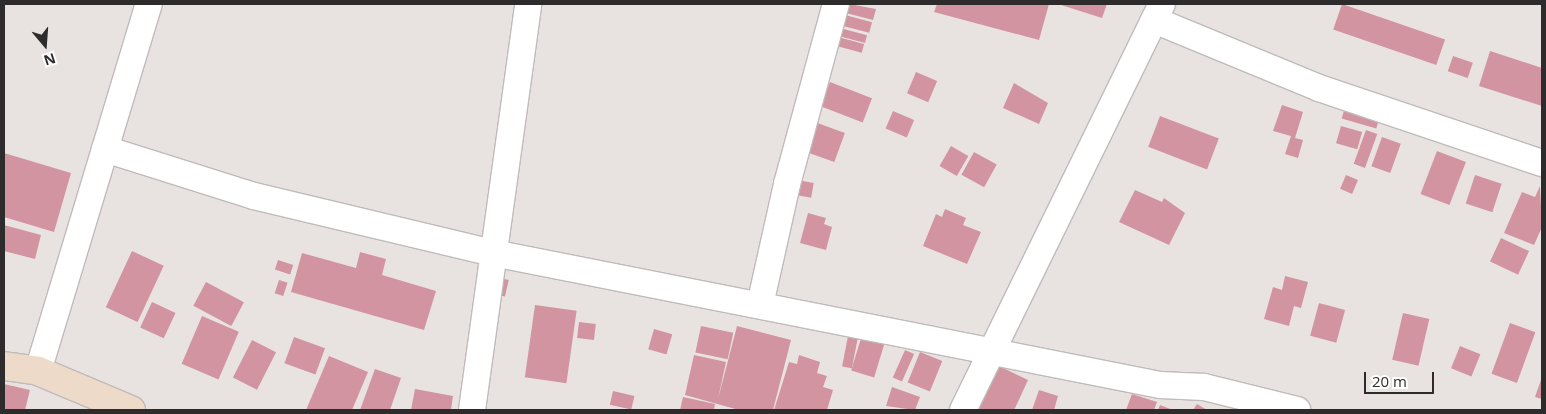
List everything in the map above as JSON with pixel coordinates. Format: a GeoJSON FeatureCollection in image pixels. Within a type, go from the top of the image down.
{"type":"FeatureCollection","features":[{"type":"Feature","properties":{"kind":"main road"},"geometry":{"type":"LineString","coordinates":[[4,366],[38,371],[131,410]]}},
{"type":"Feature","properties":{"kind":"street"},"geometry":{"type":"LineString","coordinates":[[38,371],[149,4]]}},
{"type":"Feature","properties":{"kind":"street"},"geometry":{"type":"LineString","coordinates":[[472,410],[528,4]]}},
{"type":"Feature","properties":{"kind":"street"},"geometry":{"type":"LineString","coordinates":[[760,305],[836,4]]}},
{"type":"Feature","properties":{"kind":"street"},"geometry":{"type":"LineString","coordinates":[[963,410],[1158,12],[1319,88],[1542,163]]}},
{"type":"Feature","properties":{"kind":"street"},"geometry":{"type":"LineString","coordinates":[[104,150],[254,196],[493,253],[1160,385],[1204,387],[1297,410]]}},
{"type":"Feature","properties":{"kind":"building"},"geometry":{"type":"Polygon","coordinates":[[[849,4],[876,9],[873,20],[846,13],[849,4]]]}},
{"type":"Feature","properties":{"kind":"building"},"geometry":{"type":"Polygon","coordinates":[[[937,4],[1049,4],[1039,40],[934,12],[937,4]]]}},
{"type":"Feature","properties":{"kind":"building"},"geometry":{"type":"Polygon","coordinates":[[[1058,4],[1107,4],[1102,18],[1058,4]]]}},
{"type":"Feature","properties":{"kind":"building"},"geometry":{"type":"Polygon","coordinates":[[[1342,4],[1445,39],[1436,65],[1333,30],[1342,4]]]}},
{"type":"Feature","properties":{"kind":"building"},"geometry":{"type":"Polygon","coordinates":[[[845,15],[872,22],[869,33],[842,26],[845,15]]]}},
{"type":"Feature","properties":{"kind":"building"},"geometry":{"type":"Polygon","coordinates":[[[840,28],[867,35],[865,43],[838,36],[840,28]]]}},
{"type":"Feature","properties":{"kind":"building"},"geometry":{"type":"Polygon","coordinates":[[[838,37],[864,44],[862,53],[836,46],[838,37]]]}},
{"type":"Feature","properties":{"kind":"building"},"geometry":{"type":"Polygon","coordinates":[[[1490,51],[1542,68],[1542,106],[1479,86],[1490,51]]]}},
{"type":"Feature","properties":{"kind":"building"},"geometry":{"type":"Polygon","coordinates":[[[1453,56],[1473,63],[1468,78],[1448,71],[1453,56]]]}},
{"type":"Feature","properties":{"kind":"building"},"geometry":{"type":"Polygon","coordinates":[[[916,72],[937,81],[928,102],[907,93],[916,72]]]}},
{"type":"Feature","properties":{"kind":"building"},"geometry":{"type":"Polygon","coordinates":[[[830,82],[872,98],[863,122],[821,106],[830,82]]]}},
{"type":"Feature","properties":{"kind":"building"},"geometry":{"type":"Polygon","coordinates":[[[1014,83],[1048,103],[1039,124],[1003,108],[1014,83]]]}},
{"type":"Feature","properties":{"kind":"building"},"geometry":{"type":"Polygon","coordinates":[[[1282,105],[1303,112],[1295,138],[1303,140],[1298,158],[1285,154],[1291,136],[1273,131],[1282,105]]]}},
{"type":"Feature","properties":{"kind":"building"},"geometry":{"type":"Polygon","coordinates":[[[1345,107],[1380,117],[1376,128],[1342,119],[1345,107]]]}},
{"type":"Feature","properties":{"kind":"building"},"geometry":{"type":"Polygon","coordinates":[[[893,111],[914,120],[907,137],[886,128],[893,111]]]}},
{"type":"Feature","properties":{"kind":"building"},"geometry":{"type":"Polygon","coordinates":[[[1160,116],[1219,139],[1207,169],[1148,147],[1160,116]]]}},
{"type":"Feature","properties":{"kind":"building"},"geometry":{"type":"Polygon","coordinates":[[[812,121],[845,133],[834,162],[801,150],[812,121]]]}},
{"type":"Feature","properties":{"kind":"building"},"geometry":{"type":"Polygon","coordinates":[[[1341,126],[1362,132],[1357,149],[1336,143],[1341,126]]]}},
{"type":"Feature","properties":{"kind":"building"},"geometry":{"type":"Polygon","coordinates":[[[1366,130],[1377,134],[1365,168],[1354,164],[1366,130]]]}},
{"type":"Feature","properties":{"kind":"building"},"geometry":{"type":"Polygon","coordinates":[[[1382,137],[1401,144],[1390,173],[1371,166],[1382,137]]]}},
{"type":"Feature","properties":{"kind":"building"},"geometry":{"type":"Polygon","coordinates":[[[951,146],[968,156],[957,176],[940,166],[951,146]]]}},
{"type":"Feature","properties":{"kind":"building"},"geometry":{"type":"Polygon","coordinates":[[[1437,151],[1466,162],[1449,205],[1421,194],[1437,151]]]}},
{"type":"Feature","properties":{"kind":"building"},"geometry":{"type":"Polygon","coordinates":[[[974,152],[997,165],[984,187],[961,175],[974,152]]]}},
{"type":"Feature","properties":{"kind":"building"},"geometry":{"type":"Polygon","coordinates":[[[4,153],[71,173],[54,232],[4,217],[4,153]]]}},
{"type":"Feature","properties":{"kind":"building"},"geometry":{"type":"Polygon","coordinates":[[[1346,175],[1358,180],[1352,194],[1340,189],[1346,175]]]}},
{"type":"Feature","properties":{"kind":"building"},"geometry":{"type":"Polygon","coordinates":[[[1475,175],[1502,184],[1492,212],[1466,204],[1475,175]]]}},
{"type":"Feature","properties":{"kind":"building"},"geometry":{"type":"Polygon","coordinates":[[[797,180],[814,183],[811,198],[794,195],[797,180]]]}},
{"type":"Feature","properties":{"kind":"building"},"geometry":{"type":"Polygon","coordinates":[[[1540,186],[1542,227],[1534,245],[1504,233],[1522,192],[1535,197],[1540,186]]]}},
{"type":"Feature","properties":{"kind":"building"},"geometry":{"type":"Polygon","coordinates":[[[1135,190],[1162,202],[1164,198],[1185,213],[1169,245],[1119,222],[1135,190]]]}},
{"type":"Feature","properties":{"kind":"building"},"geometry":{"type":"Polygon","coordinates":[[[945,209],[966,218],[963,225],[981,232],[967,264],[923,246],[936,214],[942,217],[945,209]]]}},
{"type":"Feature","properties":{"kind":"building"},"geometry":{"type":"Polygon","coordinates":[[[808,213],[826,218],[824,224],[832,227],[826,250],[800,243],[808,213]]]}},
{"type":"Feature","properties":{"kind":"building"},"geometry":{"type":"Polygon","coordinates":[[[4,225],[41,235],[35,259],[4,251],[4,225]]]}},
{"type":"Feature","properties":{"kind":"building"},"geometry":{"type":"Polygon","coordinates":[[[1501,238],[1529,251],[1518,275],[1490,262],[1501,238]]]}},
{"type":"Feature","properties":{"kind":"building"},"geometry":{"type":"Polygon","coordinates":[[[132,251],[164,266],[138,322],[106,307],[132,251]]]}},
{"type":"Feature","properties":{"kind":"building"},"geometry":{"type":"Polygon","coordinates":[[[360,252],[386,259],[382,275],[436,291],[424,330],[291,292],[302,253],[356,268],[360,252]]]}},
{"type":"Feature","properties":{"kind":"building"},"geometry":{"type":"Polygon","coordinates":[[[278,260],[293,265],[290,274],[275,270],[278,260]]]}},
{"type":"Feature","properties":{"kind":"building"},"geometry":{"type":"Polygon","coordinates":[[[1285,276],[1308,282],[1301,308],[1294,306],[1289,326],[1264,319],[1273,287],[1282,290],[1285,276]]]}},
{"type":"Feature","properties":{"kind":"building"},"geometry":{"type":"Polygon","coordinates":[[[500,278],[509,280],[505,297],[496,295],[500,278]]]}},
{"type":"Feature","properties":{"kind":"building"},"geometry":{"type":"Polygon","coordinates":[[[279,280],[288,283],[283,296],[275,293],[279,280]]]}},
{"type":"Feature","properties":{"kind":"building"},"geometry":{"type":"Polygon","coordinates":[[[206,282],[244,302],[231,326],[193,306],[206,282]]]}},
{"type":"Feature","properties":{"kind":"building"},"geometry":{"type":"Polygon","coordinates":[[[152,302],[176,313],[164,338],[140,327],[152,302]]]}},
{"type":"Feature","properties":{"kind":"building"},"geometry":{"type":"Polygon","coordinates":[[[1319,303],[1345,310],[1336,343],[1310,336],[1319,303]]]}},
{"type":"Feature","properties":{"kind":"building"},"geometry":{"type":"Polygon","coordinates":[[[535,305],[577,311],[566,383],[525,377],[535,305]]]}},
{"type":"Feature","properties":{"kind":"building"},"geometry":{"type":"Polygon","coordinates":[[[1403,313],[1429,319],[1419,366],[1392,360],[1403,313]]]}},
{"type":"Feature","properties":{"kind":"building"},"geometry":{"type":"Polygon","coordinates":[[[202,316],[239,332],[219,379],[182,364],[202,316]]]}},
{"type":"Feature","properties":{"kind":"building"},"geometry":{"type":"Polygon","coordinates":[[[579,322],[596,324],[594,340],[577,338],[579,322]]]}},
{"type":"Feature","properties":{"kind":"building"},"geometry":{"type":"Polygon","coordinates":[[[1510,323],[1535,332],[1517,383],[1492,374],[1510,323]]]}},
{"type":"Feature","properties":{"kind":"building"},"geometry":{"type":"Polygon","coordinates":[[[701,326],[733,333],[728,359],[695,352],[701,326]]]}},
{"type":"Feature","properties":{"kind":"building"},"geometry":{"type":"Polygon","coordinates":[[[737,326],[791,340],[773,410],[739,410],[685,395],[694,355],[726,362],[718,399],[737,326]]]}},
{"type":"Feature","properties":{"kind":"building"},"geometry":{"type":"Polygon","coordinates":[[[654,329],[672,334],[666,354],[648,349],[654,329]]]}},
{"type":"Feature","properties":{"kind":"building"},"geometry":{"type":"Polygon","coordinates":[[[862,335],[885,342],[874,377],[851,370],[862,335]]]}},
{"type":"Feature","properties":{"kind":"building"},"geometry":{"type":"Polygon","coordinates":[[[848,336],[858,338],[852,368],[842,366],[848,336]]]}},
{"type":"Feature","properties":{"kind":"building"},"geometry":{"type":"Polygon","coordinates":[[[294,337],[325,348],[315,375],[284,363],[294,337]]]}},
{"type":"Feature","properties":{"kind":"building"},"geometry":{"type":"Polygon","coordinates":[[[252,340],[276,352],[257,390],[233,377],[252,340]]]}},
{"type":"Feature","properties":{"kind":"building"},"geometry":{"type":"Polygon","coordinates":[[[1460,346],[1480,354],[1471,376],[1451,368],[1460,346]]]}},
{"type":"Feature","properties":{"kind":"building"},"geometry":{"type":"Polygon","coordinates":[[[905,350],[914,354],[902,381],[893,377],[905,350]]]}},
{"type":"Feature","properties":{"kind":"building"},"geometry":{"type":"Polygon","coordinates":[[[920,352],[942,361],[930,392],[908,383],[920,352]]]}},
{"type":"Feature","properties":{"kind":"building"},"geometry":{"type":"Polygon","coordinates":[[[799,355],[820,362],[817,373],[827,376],[823,387],[833,390],[827,410],[774,410],[789,362],[797,364],[799,355]]]}},
{"type":"Feature","properties":{"kind":"building"},"geometry":{"type":"Polygon","coordinates":[[[329,356],[368,372],[352,410],[306,410],[329,356]]]}},
{"type":"Feature","properties":{"kind":"building"},"geometry":{"type":"Polygon","coordinates":[[[997,365],[1028,380],[1017,404],[1014,410],[975,410],[997,365]]]}},
{"type":"Feature","properties":{"kind":"building"},"geometry":{"type":"Polygon","coordinates":[[[375,369],[401,378],[390,410],[360,410],[375,369]]]}},
{"type":"Feature","properties":{"kind":"building"},"geometry":{"type":"Polygon","coordinates":[[[1542,377],[1542,399],[1535,397],[1542,377]]]}},
{"type":"Feature","properties":{"kind":"building"},"geometry":{"type":"Polygon","coordinates":[[[4,384],[30,390],[25,410],[4,410],[4,384]]]}},
{"type":"Feature","properties":{"kind":"building"},"geometry":{"type":"Polygon","coordinates":[[[892,387],[920,397],[915,410],[886,406],[892,387]]]}},
{"type":"Feature","properties":{"kind":"building"},"geometry":{"type":"Polygon","coordinates":[[[415,389],[453,396],[451,410],[411,410],[415,389]]]}},
{"type":"Feature","properties":{"kind":"building"},"geometry":{"type":"Polygon","coordinates":[[[1039,390],[1058,396],[1054,410],[1032,410],[1039,390]]]}},
{"type":"Feature","properties":{"kind":"building"},"geometry":{"type":"Polygon","coordinates":[[[613,391],[634,396],[631,410],[610,405],[613,391]]]}},
{"type":"Feature","properties":{"kind":"building"},"geometry":{"type":"Polygon","coordinates":[[[1132,394],[1157,402],[1154,410],[1126,410],[1132,394]]]}},
{"type":"Feature","properties":{"kind":"building"},"geometry":{"type":"Polygon","coordinates":[[[683,397],[715,404],[714,410],[680,410],[683,397]]]}},
{"type":"Feature","properties":{"kind":"building"},"geometry":{"type":"Polygon","coordinates":[[[1197,404],[1207,410],[1193,410],[1197,404]]]}},
{"type":"Feature","properties":{"kind":"building"},"geometry":{"type":"Polygon","coordinates":[[[1160,405],[1173,410],[1158,410],[1160,405]]]}}]}
